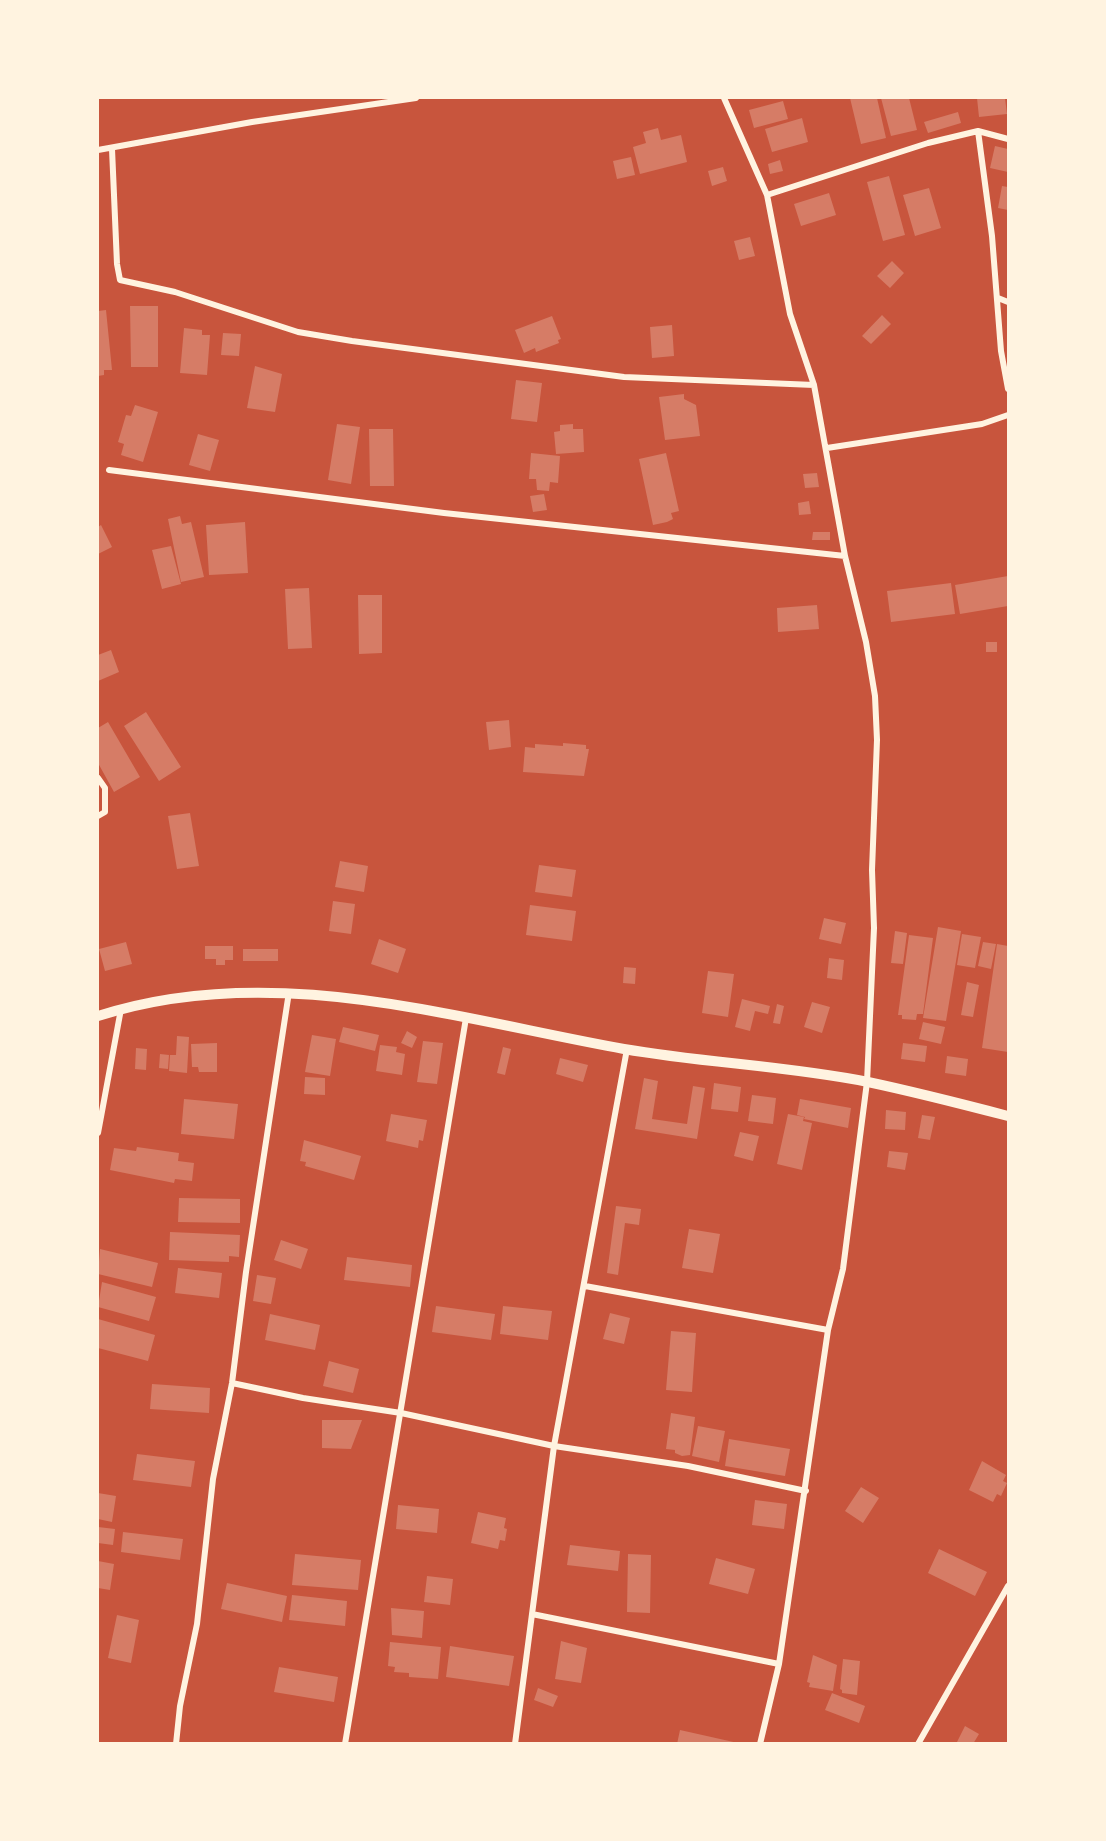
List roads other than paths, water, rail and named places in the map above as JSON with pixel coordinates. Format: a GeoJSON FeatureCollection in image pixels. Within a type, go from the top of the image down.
{"type":"FeatureCollection","features":[{"type":"Feature","properties":{"kind":"street"},"geometry":{"type":"LineString","coordinates":[[98,150],[252,122],[416,98]]}},
{"type":"Feature","properties":{"kind":"street"},"geometry":{"type":"LineString","coordinates":[[724,98],[767,195],[790,314],[814,385],[845,556],[866,642],[875,696],[877,740],[872,870],[874,928],[867,1082],[843,1269],[828,1330],[779,1664],[760,1743]]}},
{"type":"Feature","properties":{"kind":"street"},"geometry":{"type":"LineString","coordinates":[[767,195],[928,143],[978,131],[1008,139]]}},
{"type":"Feature","properties":{"kind":"street"},"geometry":{"type":"LineString","coordinates":[[978,131],[998,298],[1001,351],[1008,389]]}},
{"type":"Feature","properties":{"kind":"street"},"geometry":{"type":"LineString","coordinates":[[112,149],[117,264],[120,280],[132,285],[176,292],[298,332],[352,341],[624,377],[814,385]]}},
{"type":"Feature","properties":{"kind":"street"},"geometry":{"type":"LineString","coordinates":[[998,298],[1008,302]]}},
{"type":"Feature","properties":{"kind":"street"},"geometry":{"type":"LineString","coordinates":[[827,448],[982,424],[1008,415]]}},
{"type":"Feature","properties":{"kind":"street"},"geometry":{"type":"LineString","coordinates":[[109,470],[432,511],[845,556]]}},
{"type":"Feature","properties":{"kind":"street"},"geometry":{"type":"LineString","coordinates":[[98,778],[105,788],[105,812],[98,816]]}},
{"type":"Feature","properties":{"kind":"street"},"geometry":{"type":"LineString","coordinates":[[98,1016],[167,999],[289,992],[394,1003],[627,1049],[867,1082],[1008,1116]]}},
{"type":"Feature","properties":{"kind":"street"},"geometry":{"type":"LineString","coordinates":[[176,1743],[180,1706],[197,1624],[213,1479],[232,1383],[246,1272],[289,992]]}},
{"type":"Feature","properties":{"kind":"street"},"geometry":{"type":"LineString","coordinates":[[98,1133],[121,1009]]}},
{"type":"Feature","properties":{"kind":"street"},"geometry":{"type":"LineString","coordinates":[[345,1743],[385,1491],[401,1413],[466,1018]]}},
{"type":"Feature","properties":{"kind":"street"},"geometry":{"type":"LineString","coordinates":[[515,1743],[554,1446],[627,1049]]}},
{"type":"Feature","properties":{"kind":"street"},"geometry":{"type":"LineString","coordinates":[[585,1286],[828,1330]]}},
{"type":"Feature","properties":{"kind":"street"},"geometry":{"type":"LineString","coordinates":[[232,1383],[303,1398],[401,1413],[554,1446],[688,1466],[806,1491]]}},
{"type":"Feature","properties":{"kind":"street"},"geometry":{"type":"LineString","coordinates":[[918,1743],[1008,1586]]}},
{"type":"Feature","properties":{"kind":"street"},"geometry":{"type":"LineString","coordinates":[[532,1614],[779,1664]]}}]}
